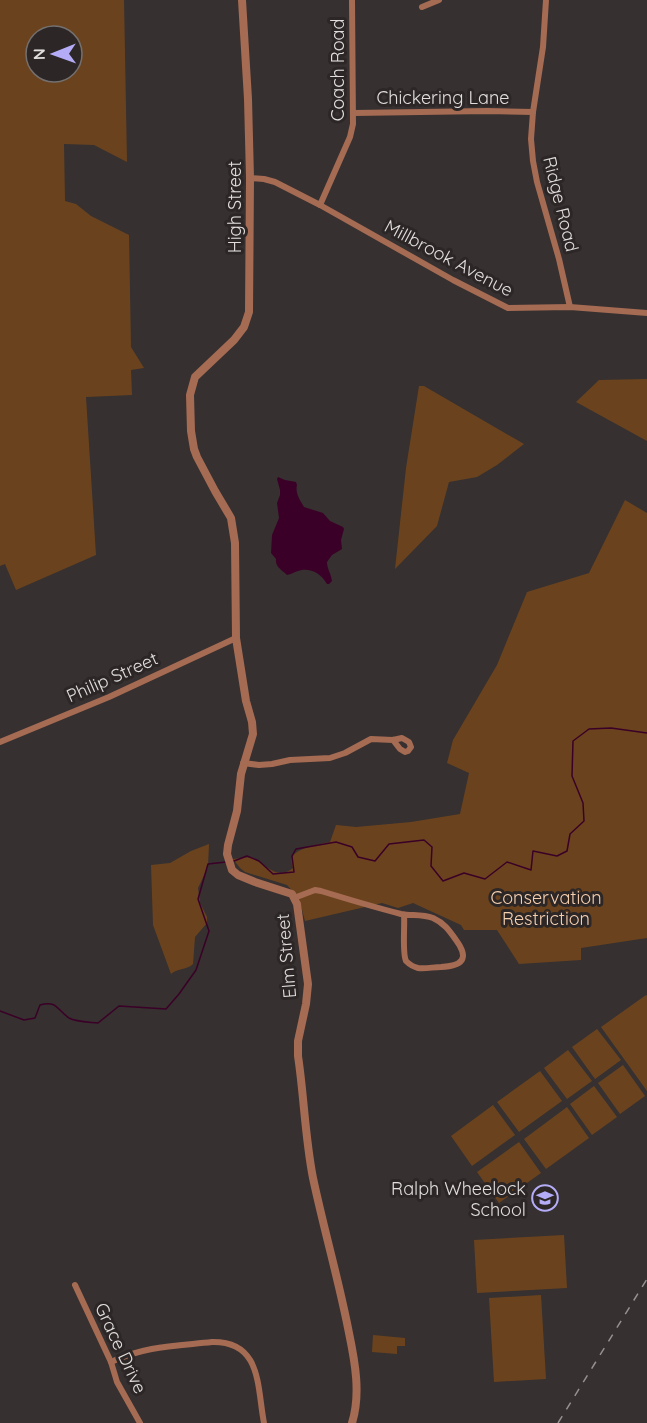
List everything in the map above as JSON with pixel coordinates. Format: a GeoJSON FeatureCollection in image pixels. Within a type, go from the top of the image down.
{"type":"FeatureCollection","features":[{"type":"Feature","properties":{"kind":"street","name":"High Street"},"geometry":{"type":"LineString","coordinates":[[190,393],[195,377],[234,340],[244,327],[249,312],[250,178],[242,0]]}},
{"type":"Feature","properties":{"kind":"street","name":"Coach Road"},"geometry":{"type":"LineString","coordinates":[[320,205],[350,137],[353,124],[352,0]]}},
{"type":"Feature","properties":{"kind":"street"},"geometry":{"type":"LineString","coordinates":[[422,7],[439,0]]}},
{"type":"Feature","properties":{"kind":"street","name":"Ridge Road"},"geometry":{"type":"LineString","coordinates":[[546,0],[542,56],[531,140],[537,182],[560,259],[570,307]]}},
{"type":"Feature","properties":{"kind":"street","name":"Chickering Lane"},"geometry":{"type":"LineString","coordinates":[[354,112],[533,112]]}},
{"type":"Feature","properties":{"kind":"street","name":"Millbrook Avenue"},"geometry":{"type":"LineString","coordinates":[[250,178],[275,182],[508,308],[570,307],[647,313]]}},
{"type":"Feature","properties":{"kind":"street","name":"Elm Street"},"geometry":{"type":"LineString","coordinates":[[190,393],[194,449],[231,518],[234,530],[236,638],[253,734],[243,763],[237,811],[227,854],[232,870],[242,878],[292,894],[297,904],[308,984],[298,1041],[298,1056],[313,1177],[337,1272],[354,1356],[356,1391],[355,1416],[352,1423]]}},
{"type":"Feature","properties":{"kind":"street","name":"Philip Street"},"geometry":{"type":"LineString","coordinates":[[0,742],[103,700],[236,638]]}},
{"type":"Feature","properties":{"kind":"street"},"geometry":{"type":"LineString","coordinates":[[243,763],[259,765],[290,760],[330,758],[371,739],[393,740]]}},
{"type":"Feature","properties":{"kind":"street"},"geometry":{"type":"LineString","coordinates":[[294,897],[315,890],[404,915],[432,918],[444,924],[462,948],[464,953],[459,964],[419,968],[409,964],[405,960],[404,953],[404,915]]}},
{"type":"Feature","properties":{"kind":"street","name":"Grace Drive"},"geometry":{"type":"LineString","coordinates":[[75,1286],[111,1362],[117,1382],[140,1423]]}},
{"type":"Feature","properties":{"kind":"street"},"geometry":{"type":"LineString","coordinates":[[111,1362],[146,1349],[212,1342],[231,1344],[245,1353],[254,1364],[264,1423]]}},
{"type":"Feature","properties":{"kind":"green space"},"geometry":{"type":"Polygon","coordinates":[[[0,0],[124,0],[127,162],[94,145],[64,144],[65,201],[76,204],[91,216],[129,235],[131,347],[144,368],[131,370],[132,395],[86,397],[96,555],[16,590],[5,564],[0,566],[0,0]]]}},
{"type":"Feature","properties":{"kind":"green space"},"geometry":{"type":"Polygon","coordinates":[[[647,379],[647,441],[576,402],[599,380],[647,379]]]}},
{"type":"Feature","properties":{"kind":"green space"},"geometry":{"type":"Polygon","coordinates":[[[419,386],[424,386],[524,444],[477,477],[449,482],[437,526],[395,569],[406,468],[419,386]]]}},
{"type":"Feature","properties":{"kind":"green space","name":"Conservation Restriction"},"geometry":{"type":"Polygon","coordinates":[[[625,500],[647,513],[647,938],[581,948],[581,960],[519,964],[497,930],[464,930],[461,925],[413,903],[398,908],[382,903],[305,921],[299,898],[287,885],[245,872],[240,868],[233,859],[251,857],[271,870],[287,872],[293,868],[292,859],[298,852],[330,842],[336,825],[356,827],[411,822],[460,814],[469,773],[447,763],[453,740],[497,665],[527,592],[589,573],[625,500]]]}},
{"type":"Feature","properties":{"kind":"green space"},"geometry":{"type":"Polygon","coordinates":[[[209,844],[208,867],[198,888],[207,923],[195,937],[193,964],[171,974],[153,925],[151,865],[170,863],[209,844]]]}},
{"type":"Feature","properties":{"kind":"green space"},"geometry":{"type":"Polygon","coordinates":[[[647,996],[647,1091],[601,1027],[647,996]]]}},
{"type":"Feature","properties":{"kind":"green space"},"geometry":{"type":"Polygon","coordinates":[[[597,1029],[621,1060],[595,1079],[572,1047],[597,1029]]]}},
{"type":"Feature","properties":{"kind":"green space"},"geometry":{"type":"Polygon","coordinates":[[[568,1050],[592,1081],[567,1099],[544,1068],[568,1050]]]}},
{"type":"Feature","properties":{"kind":"green space"},"geometry":{"type":"Polygon","coordinates":[[[623,1065],[645,1096],[620,1114],[598,1083],[623,1065]]]}},
{"type":"Feature","properties":{"kind":"green space"},"geometry":{"type":"Polygon","coordinates":[[[540,1071],[562,1101],[519,1132],[497,1102],[540,1071]]]}},
{"type":"Feature","properties":{"kind":"green space"},"geometry":{"type":"Polygon","coordinates":[[[594,1086],[617,1117],[592,1135],[570,1104],[594,1086]]]}},
{"type":"Feature","properties":{"kind":"green space"},"geometry":{"type":"Polygon","coordinates":[[[493,1105],[515,1135],[472,1166],[451,1136],[493,1105]]]}},
{"type":"Feature","properties":{"kind":"green space"},"geometry":{"type":"Polygon","coordinates":[[[567,1107],[589,1138],[546,1169],[524,1139],[567,1107]]]}},
{"type":"Feature","properties":{"kind":"green space"},"geometry":{"type":"Polygon","coordinates":[[[519,1142],[541,1173],[499,1203],[477,1172],[519,1142]]]}},
{"type":"Feature","properties":{"kind":"green space"},"geometry":{"type":"Polygon","coordinates":[[[564,1235],[567,1288],[477,1293],[474,1240],[564,1235]]]}},
{"type":"Feature","properties":{"kind":"green space"},"geometry":{"type":"Polygon","coordinates":[[[541,1295],[546,1379],[494,1382],[489,1298],[541,1295]]]}},
{"type":"Feature","properties":{"kind":"green space"},"geometry":{"type":"Polygon","coordinates":[[[373,1335],[405,1338],[405,1346],[397,1346],[397,1354],[372,1352],[373,1335]]]}},
{"type":"Feature","properties":{"kind":"shaded area"},"geometry":{"type":"Polygon","coordinates":[[[278,477],[296,482],[297,494],[304,507],[323,513],[330,521],[344,529],[341,540],[342,549],[332,555],[327,562],[332,581],[329,584],[310,570],[287,575],[278,566],[271,553],[272,535],[279,518],[278,477]]]}},
{"type":"Feature","properties":{"kind":"waterway"},"geometry":{"type":"LineString","coordinates":[[234,861],[247,856],[259,861],[273,874],[294,872],[292,856],[296,849],[336,842],[352,847],[358,857],[375,861],[389,844],[424,840],[432,847],[431,866],[443,881],[464,873],[485,879],[507,862],[531,870],[533,851],[557,856],[567,851],[570,834],[584,821],[583,803],[572,776],[573,741],[589,729],[611,728],[647,733]]}},
{"type":"Feature","properties":{"kind":"waterway"},"geometry":{"type":"LineString","coordinates":[[0,1011],[24,1020],[35,1018],[40,1005],[50,1004],[72,1019],[98,1023],[119,1006],[166,1009],[196,970],[209,931],[198,899],[208,864],[226,862]]}},
{"type":"Feature","properties":{"kind":"railway"},"geometry":{"type":"LineString","coordinates":[[558,1423],[647,1279]]}},
{"type":"Feature","properties":{"kind":"place","name":"Ralph Wheelock School"},"geometry":{"type":"Point","coordinates":[545,1198]}}]}
